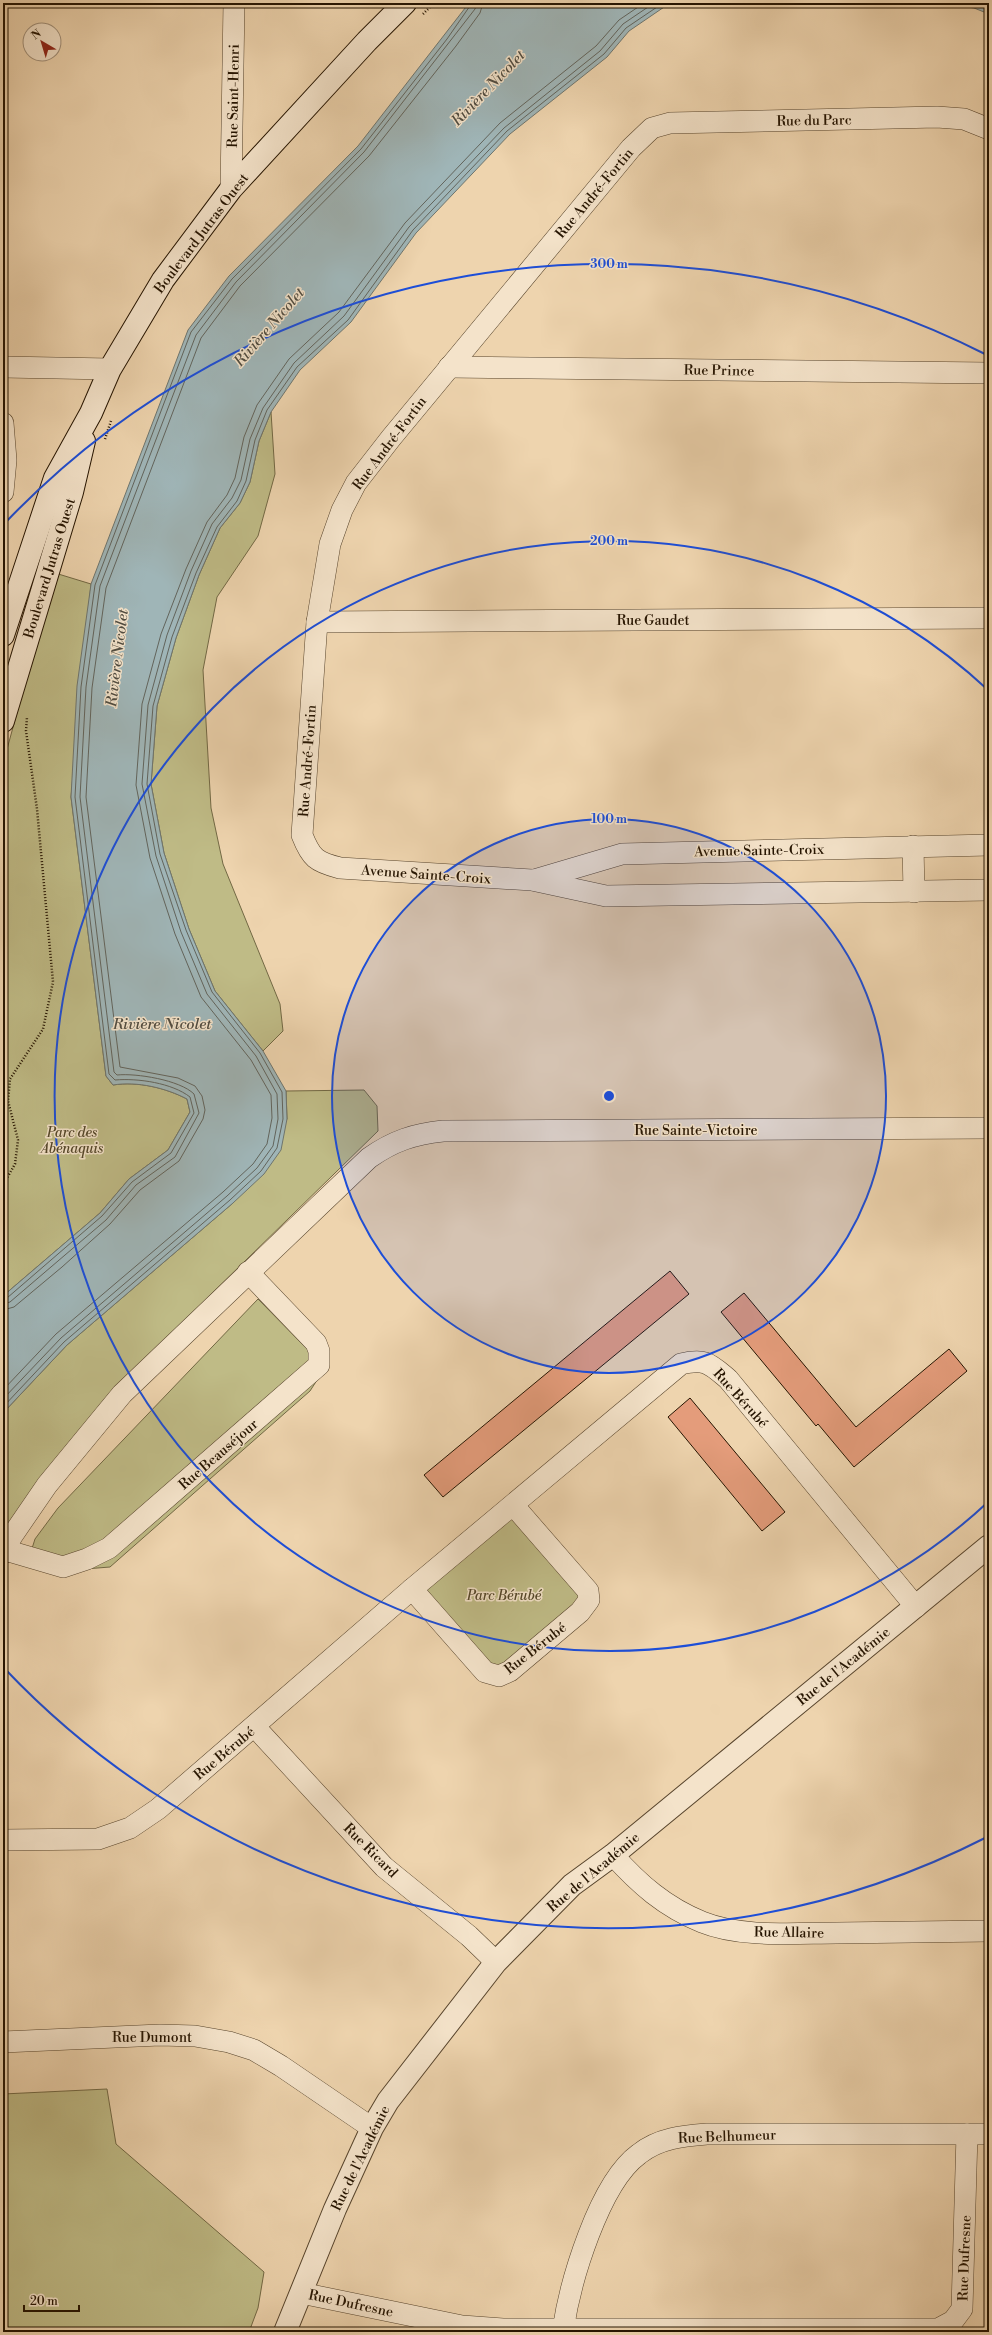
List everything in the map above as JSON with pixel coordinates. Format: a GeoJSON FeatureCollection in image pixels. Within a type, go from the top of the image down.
{"type":"FeatureCollection","features":[{"type":"Feature","properties":{"kind":"main road","name":"Boulevard Jutras Ouest"},"geometry":{"type":"LineString","coordinates":[[3,635],[55,478],[91,413],[110,368],[163,280],[231,189],[367,40],[412,11]]}},
{"type":"Feature","properties":{"kind":"main road","name":"Boulevard Jutras Ouest"},"geometry":{"type":"LineString","coordinates":[[3,721],[72,492],[91,413]]}},
{"type":"Feature","properties":{"kind":"main road","name":"Rue de l'Académie"},"geometry":{"type":"LineString","coordinates":[[286,2332],[335,2209],[372,2128],[388,2101],[496,1962],[572,1885],[613,1855],[989,1546]]}},
{"type":"Feature","properties":{"kind":"street","name":"Rue Saint-Henri"},"geometry":{"type":"LineString","coordinates":[[231,189],[234,3]]}},
{"type":"Feature","properties":{"kind":"street","name":"Rue du Parc"},"geometry":{"type":"LineString","coordinates":[[641,138],[652,128],[670,123],[937,117],[964,120],[989,129]]}},
{"type":"Feature","properties":{"kind":"street","name":"Rue André-Fortin"},"geometry":{"type":"LineString","coordinates":[[320,863],[308,852],[302,835],[317,622],[330,544],[342,510],[356,483],[448,368],[641,138]]}},
{"type":"Feature","properties":{"kind":"street"},"geometry":{"type":"LineString","coordinates":[[3,367],[110,368]]}},
{"type":"Feature","properties":{"kind":"street","name":"Rue Prince"},"geometry":{"type":"LineString","coordinates":[[448,368],[989,373]]}},
{"type":"Feature","properties":{"kind":"street"},"geometry":{"type":"LineString","coordinates":[[3,423],[6,460],[3,492]]}},
{"type":"Feature","properties":{"kind":"street","name":"Rue Gaudet"},"geometry":{"type":"LineString","coordinates":[[317,622],[989,618]]}},
{"type":"Feature","properties":{"kind":"street","name":"Avenue Sainte-Croix"},"geometry":{"type":"LineString","coordinates":[[532,880],[622,854],[989,845]]}},
{"type":"Feature","properties":{"kind":"street"},"geometry":{"type":"LineString","coordinates":[[913,846],[914,892]]}},
{"type":"Feature","properties":{"kind":"street","name":"Avenue Sainte-Croix"},"geometry":{"type":"LineString","coordinates":[[320,863],[340,868],[532,880],[606,896],[989,890]]}},
{"type":"Feature","properties":{"kind":"street","name":"Rue Sainte-Victoire"},"geometry":{"type":"LineString","coordinates":[[403,1139],[443,1131],[989,1128]]}},
{"type":"Feature","properties":{"kind":"street","name":"Rue Beauséjour"},"geometry":{"type":"LineString","coordinates":[[248,1272],[316,1343],[319,1351],[319,1365],[109,1548],[87,1559],[63,1567],[4,1551],[22,1520],[47,1485],[122,1394],[248,1272],[369,1158],[388,1145],[403,1139]]}},
{"type":"Feature","properties":{"kind":"street","name":"Rue Bérubé"},"geometry":{"type":"LineString","coordinates":[[3,1840],[98,1839],[130,1828],[158,1809],[255,1727],[412,1589],[514,1506],[681,1364],[697,1360],[712,1366],[728,1380],[916,1607]]}},
{"type":"Feature","properties":{"kind":"street","name":"Rue Bérubé"},"geometry":{"type":"LineString","coordinates":[[412,1589],[485,1672],[499,1676],[510,1671],[580,1612],[589,1600],[588,1591],[514,1506]]}},
{"type":"Feature","properties":{"kind":"street","name":"Rue Ricard"},"geometry":{"type":"LineString","coordinates":[[255,1727],[384,1867],[469,1936],[496,1962]]}},
{"type":"Feature","properties":{"kind":"street","name":"Rue Allaire"},"geometry":{"type":"LineString","coordinates":[[613,1855],[634,1878],[657,1898],[703,1922],[727,1928],[791,1934],[989,1931]]}},
{"type":"Feature","properties":{"kind":"street","name":"Rue Dumont"},"geometry":{"type":"LineString","coordinates":[[3,2042],[160,2034],[195,2036],[229,2042],[254,2050],[281,2066],[372,2128]]}},
{"type":"Feature","properties":{"kind":"street","name":"Rue Belhumeur"},"geometry":{"type":"LineString","coordinates":[[564,2330],[568,2301],[575,2275],[585,2244],[597,2216],[624,2168],[638,2154],[654,2145],[672,2137],[707,2134],[989,2134]]}},
{"type":"Feature","properties":{"kind":"street","name":"Rue Dufresne"},"geometry":{"type":"LineString","coordinates":[[301,2293],[462,2326],[564,2330],[938,2329],[953,2321],[962,2309],[967,2134]]}},
{"type":"Feature","properties":{"kind":"path"},"geometry":{"type":"LineString","coordinates":[[412,11],[434,3]]}},
{"type":"Feature","properties":{"kind":"path"},"geometry":{"type":"LineString","coordinates":[[103,443],[113,415]]}},
{"type":"Feature","properties":{"kind":"path"},"geometry":{"type":"LineString","coordinates":[[3,1185],[15,1164],[18,1140],[8,1101],[10,1079],[43,1029],[52,982],[37,809],[26,731],[27,712]]}},
{"type":"Feature","properties":{"kind":"green space"},"geometry":{"type":"Polygon","coordinates":[[[271,412],[275,474],[258,536],[217,597],[203,670],[211,808],[223,864],[280,1004],[283,1031],[263,1051],[215,991],[189,929],[164,853],[151,784],[157,706],[176,638],[199,575],[220,528],[240,503],[250,482],[259,441],[271,412]]]}},
{"type":"Feature","properties":{"kind":"green space","name":"Parc des Abénaquis"},"geometry":{"type":"Polygon","coordinates":[[[55,573],[91,584],[71,797],[106,1076],[113,1085],[132,1084],[152,1086],[179,1095],[187,1099],[190,1112],[168,1150],[129,1179],[100,1213],[3,1296],[3,764],[55,573]]]}},
{"type":"Feature","properties":{"kind":"green space"},"geometry":{"type":"Polygon","coordinates":[[[364,1090],[377,1106],[378,1131],[112,1391],[3,1539],[3,1413],[67,1345],[233,1203],[287,1119],[286,1091],[364,1090]]]}},
{"type":"Feature","properties":{"kind":"green space"},"geometry":{"type":"Polygon","coordinates":[[[258,1299],[318,1360],[321,1374],[310,1391],[110,1567],[85,1569],[29,1558],[35,1539],[58,1508],[258,1299]]]}},
{"type":"Feature","properties":{"kind":"green space","name":"Parc Bérubé"},"geometry":{"type":"Polygon","coordinates":[[[514,1506],[588,1591],[499,1676],[412,1589],[514,1506]]]}},
{"type":"Feature","properties":{"kind":"green space"},"geometry":{"type":"Polygon","coordinates":[[[107,2089],[116,2144],[264,2272],[258,2308],[249,2332],[3,2332],[3,2094],[107,2089]]]}},
{"type":"Feature","properties":{"kind":"water","name":"Rivière Nicolet"},"geometry":{"type":"Polygon","coordinates":[[[469,3],[670,3],[629,31],[607,57],[510,134],[416,233],[351,322],[300,370],[271,412],[259,441],[250,482],[240,503],[220,528],[199,575],[176,638],[157,706],[151,784],[164,853],[189,929],[215,991],[263,1051],[286,1091],[287,1119],[281,1150],[264,1174],[233,1203],[67,1345],[3,1413],[3,1296],[100,1213],[129,1179],[168,1150],[190,1112],[187,1099],[179,1095],[151,1086],[132,1084],[113,1085],[106,1076],[71,797],[77,686],[91,584],[188,330],[229,276],[358,146],[469,3]]]}},
{"type":"Feature","properties":{"kind":"water"},"geometry":{"type":"Polygon","coordinates":[[[945,3],[989,3],[989,14],[974,8],[945,3]]]}},
{"type":"Feature","properties":{"kind":"building"},"geometry":{"type":"Polygon","coordinates":[[[670,1271],[689,1294],[443,1497],[424,1475],[670,1271]]]}},
{"type":"Feature","properties":{"kind":"building"},"geometry":{"type":"Polygon","coordinates":[[[744,1293],[856,1427],[949,1349],[967,1371],[854,1467],[818,1424],[816,1426],[721,1312],[744,1293]]]}},
{"type":"Feature","properties":{"kind":"building"},"geometry":{"type":"Polygon","coordinates":[[[690,1398],[785,1512],[762,1531],[668,1417],[690,1398]]]}}]}
